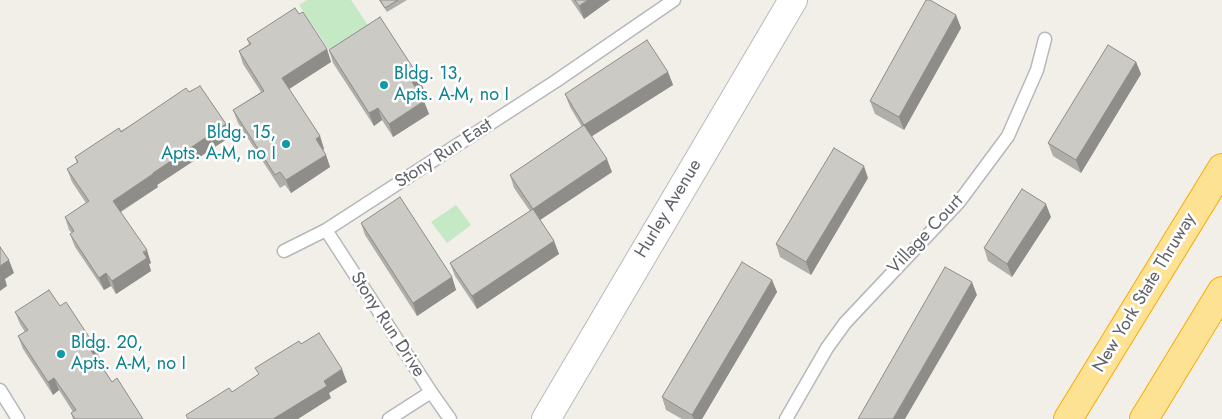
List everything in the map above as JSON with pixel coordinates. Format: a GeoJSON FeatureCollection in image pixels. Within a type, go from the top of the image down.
{"type":"FeatureCollection","features":[{"type":"Feature","properties":{"kind":"highway","name":"New York State Thruway"},"geometry":{"type":"LineString","coordinates":[[1068,419],[1222,168]]}},
{"type":"Feature","properties":{"kind":"highway"},"geometry":{"type":"LineString","coordinates":[[1144,419],[1222,291]]}},
{"type":"Feature","properties":{"kind":"street","name":"Hurley Avenue"},"geometry":{"type":"LineString","coordinates":[[546,419],[793,0]]}},
{"type":"Feature","properties":{"kind":"lane","name":"Stony Run East"},"geometry":{"type":"LineString","coordinates":[[284,251],[326,230],[556,81],[674,0]]}},
{"type":"Feature","properties":{"kind":"lane","name":"Village Court"},"geometry":{"type":"LineString","coordinates":[[786,419],[827,348],[845,323],[959,202],[1008,136],[1037,70],[1046,39]]}},
{"type":"Feature","properties":{"kind":"lane","name":"Stony Run Drive"},"geometry":{"type":"LineString","coordinates":[[326,230],[450,419]]}},
{"type":"Feature","properties":{"kind":"lane"},"geometry":{"type":"LineString","coordinates":[[0,390],[18,419]]}},
{"type":"Feature","properties":{"kind":"lane"},"geometry":{"type":"LineString","coordinates":[[389,419],[431,392]]}},
{"type":"Feature","properties":{"kind":"green space"},"geometry":{"type":"Polygon","coordinates":[[[307,0],[351,0],[374,34],[336,60],[299,5],[307,0]]]}},
{"type":"Feature","properties":{"kind":"green space"},"geometry":{"type":"Polygon","coordinates":[[[456,205],[471,225],[447,243],[431,222],[456,205]]]}},
{"type":"Feature","properties":{"kind":"building"},"geometry":{"type":"Polygon","coordinates":[[[380,0],[398,0],[385,8],[380,0]]]}},
{"type":"Feature","properties":{"kind":"building"},"geometry":{"type":"Polygon","coordinates":[[[575,0],[588,0],[579,6],[575,0]]]}},
{"type":"Feature","properties":{"kind":"building"},"geometry":{"type":"Polygon","coordinates":[[[926,0],[930,0],[956,15],[899,117],[870,101],[926,0]]]}},
{"type":"Feature","properties":{"kind":"building"},"geometry":{"type":"Polygon","coordinates":[[[295,8],[299,14],[303,12],[327,49],[282,78],[320,136],[316,139],[326,155],[286,180],[280,172],[275,175],[233,110],[264,91],[239,51],[251,44],[247,39],[295,8]]]}},
{"type":"Feature","properties":{"kind":"building","name":"Bldg. 13, Apts. A-M, no I"},"geometry":{"type":"Polygon","coordinates":[[[380,17],[419,77],[412,82],[424,101],[389,124],[378,108],[369,113],[329,50],[380,17]]]}},
{"type":"Feature","properties":{"kind":"building"},"geometry":{"type":"Polygon","coordinates":[[[647,40],[668,72],[584,125],[565,94],[647,40]]]}},
{"type":"Feature","properties":{"kind":"building"},"geometry":{"type":"Polygon","coordinates":[[[1108,45],[1136,62],[1076,160],[1048,143],[1108,45]]]}},
{"type":"Feature","properties":{"kind":"building"},"geometry":{"type":"Polygon","coordinates":[[[200,86],[226,124],[113,201],[147,250],[143,252],[147,258],[112,281],[106,273],[99,278],[70,234],[74,231],[65,217],[89,201],[67,169],[78,162],[75,157],[119,128],[121,132],[186,88],[189,92],[200,86]]]}},
{"type":"Feature","properties":{"kind":"building"},"geometry":{"type":"Polygon","coordinates":[[[584,125],[607,159],[533,209],[510,175],[584,125]]]}},
{"type":"Feature","properties":{"kind":"building"},"geometry":{"type":"Polygon","coordinates":[[[834,148],[864,166],[806,262],[776,244],[834,148]]]}},
{"type":"Feature","properties":{"kind":"building"},"geometry":{"type":"Polygon","coordinates":[[[1022,189],[1046,204],[1007,264],[984,248],[1022,189]]]}},
{"type":"Feature","properties":{"kind":"building"},"geometry":{"type":"Polygon","coordinates":[[[400,197],[452,277],[413,303],[361,223],[400,197]]]}},
{"type":"Feature","properties":{"kind":"building"},"geometry":{"type":"Polygon","coordinates":[[[533,209],[554,241],[472,296],[450,263],[533,209]]]}},
{"type":"Feature","properties":{"kind":"building"},"geometry":{"type":"Polygon","coordinates":[[[0,247],[9,260],[0,266],[0,247]]]}},
{"type":"Feature","properties":{"kind":"building"},"geometry":{"type":"Polygon","coordinates":[[[742,262],[772,280],[692,415],[662,397],[742,262]]]}},
{"type":"Feature","properties":{"kind":"building"},"geometry":{"type":"Polygon","coordinates":[[[945,267],[972,282],[893,419],[858,419],[945,267]]]}},
{"type":"Feature","properties":{"kind":"building","name":"Bldg. 20, Apts. A-M, no I"},"geometry":{"type":"Polygon","coordinates":[[[49,290],[60,306],[66,302],[95,346],[90,349],[112,382],[117,378],[143,419],[75,419],[71,413],[76,410],[54,378],[48,382],[18,336],[28,330],[15,312],[49,290]]]}},
{"type":"Feature","properties":{"kind":"building"},"geometry":{"type":"Polygon","coordinates":[[[319,333],[342,369],[324,381],[327,386],[273,419],[188,419],[186,415],[229,388],[232,392],[259,374],[255,368],[299,341],[301,344],[319,333]]]}},
{"type":"Feature","properties":{"kind":"place","name":"Bldg. 13, Apts. A-M, no I"},"geometry":{"type":"Point","coordinates":[384,85]}},
{"type":"Feature","properties":{"kind":"place","name":"Bldg. 15, Apts. A-M, no I"},"geometry":{"type":"Point","coordinates":[286,144]}},
{"type":"Feature","properties":{"kind":"place","name":"Bldg. 20, Apts. A-M, no I"},"geometry":{"type":"Point","coordinates":[61,354]}}]}
